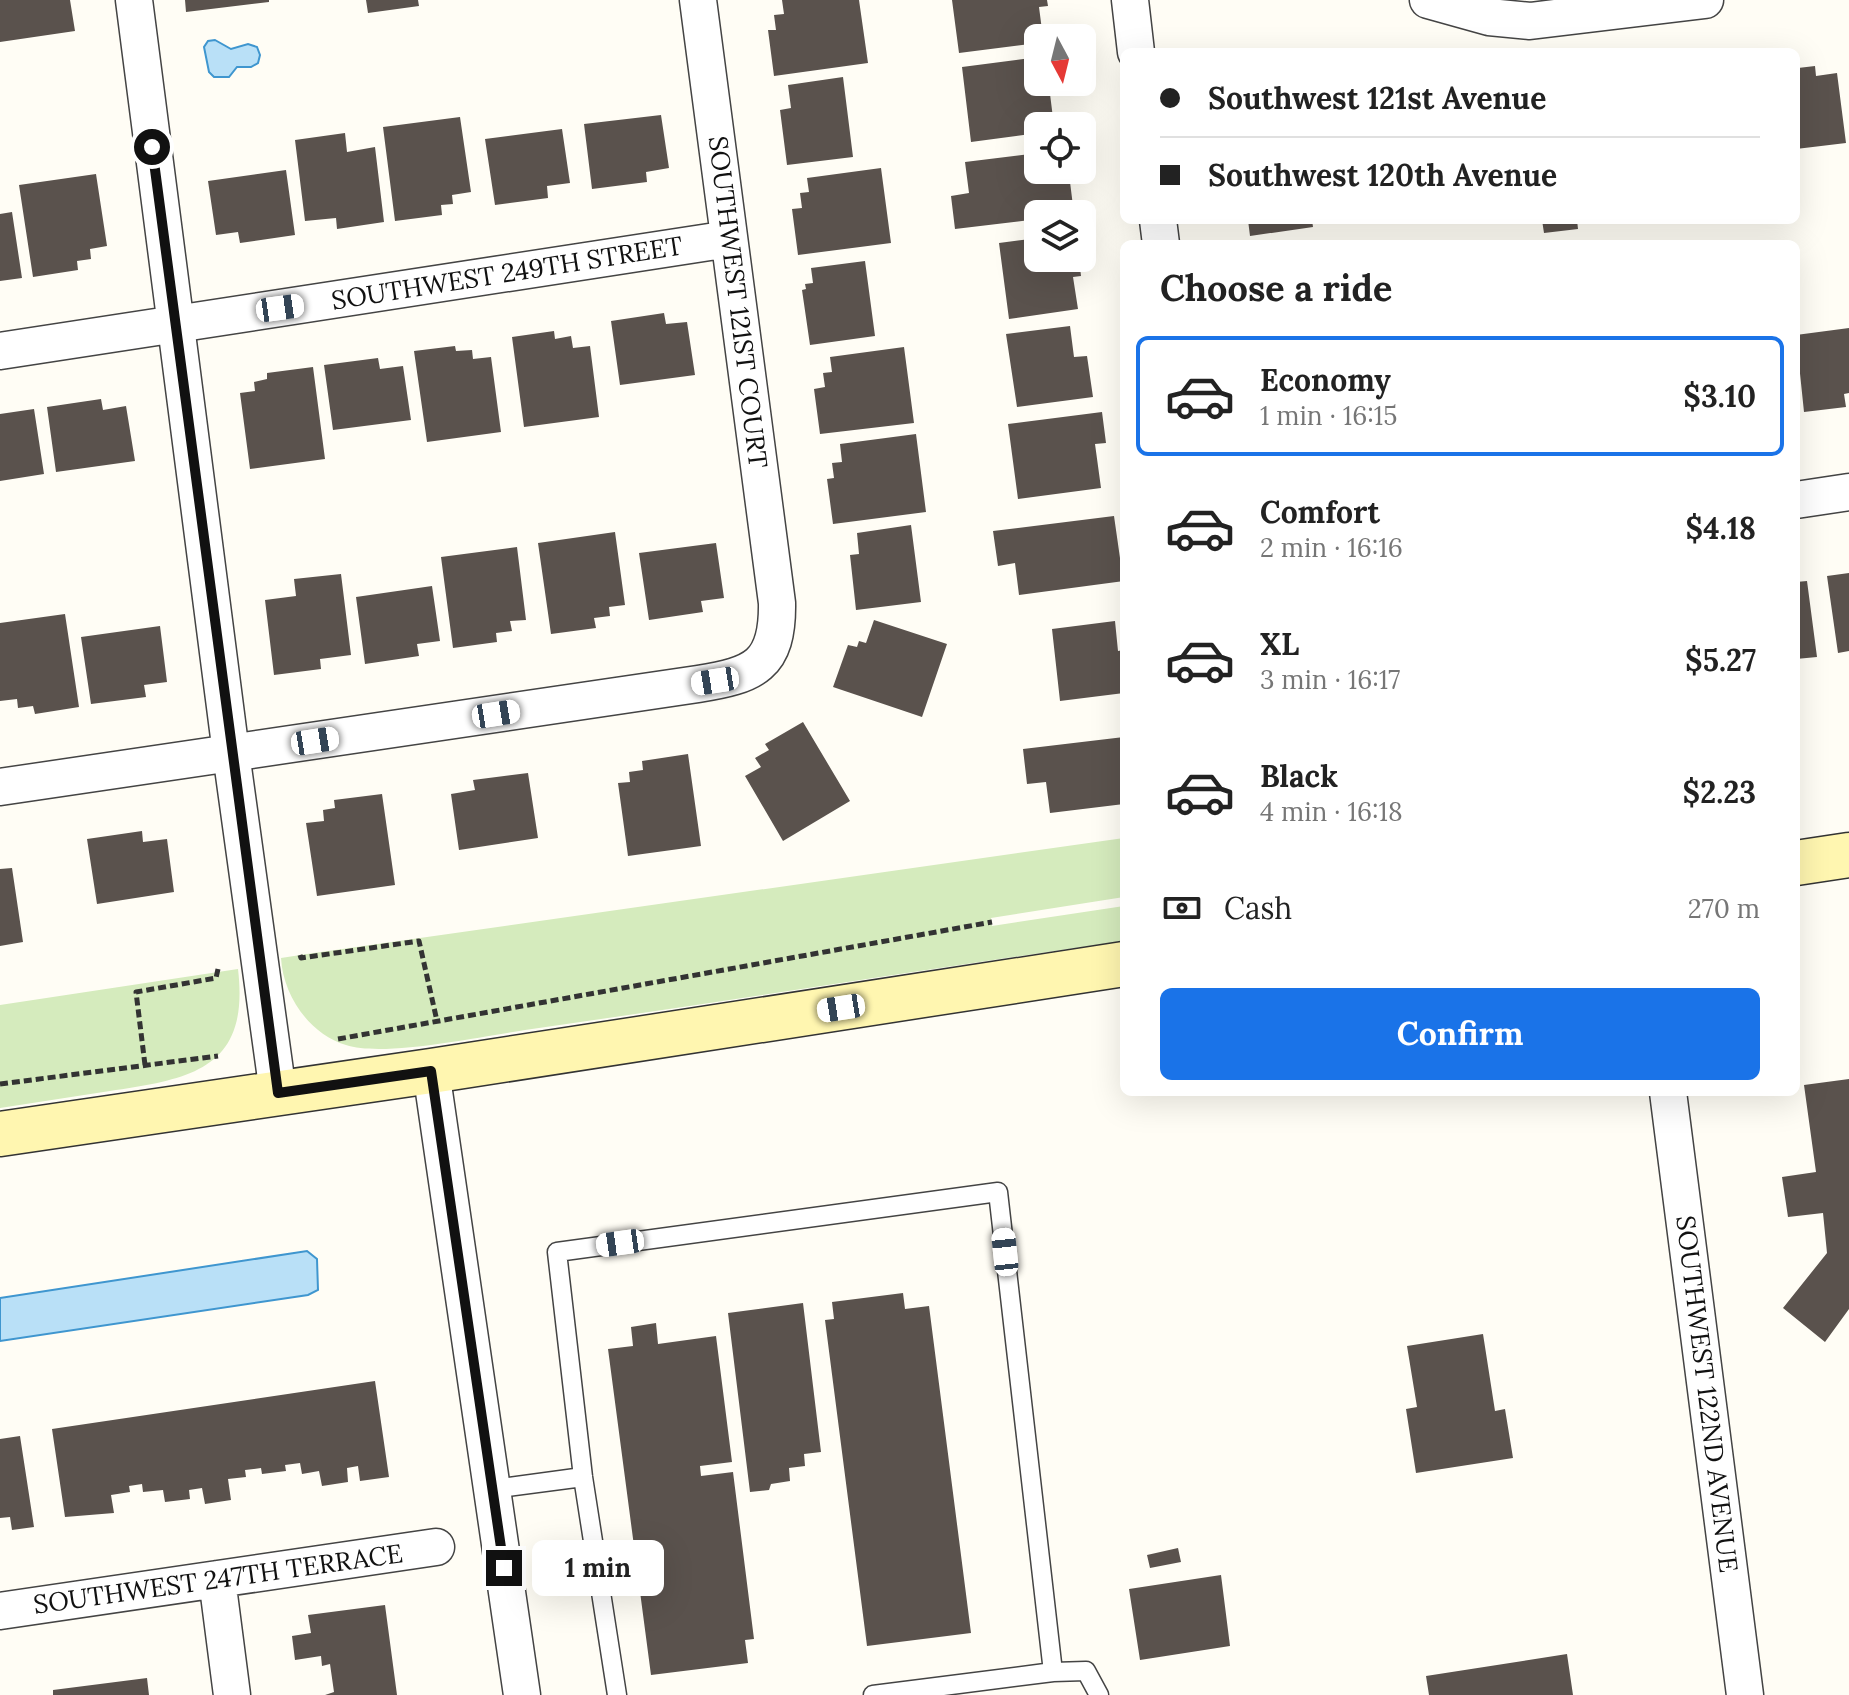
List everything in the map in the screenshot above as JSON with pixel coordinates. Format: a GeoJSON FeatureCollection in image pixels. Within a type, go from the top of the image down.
{"type":"FeatureCollection","features":[{"type":"Feature","properties":{"kind":"street"},"geometry":{"type":"LineString","coordinates":[[134,0],[278,1093]]}},
{"type":"Feature","properties":{"kind":"street","name":"SOUTHWEST 121ST COURT"},"geometry":{"type":"LineString","coordinates":[[0,787],[732,679],[750,672],[766,656],[777,624],[777,603],[698,0]]}},
{"type":"Feature","properties":{"kind":"street"},"geometry":{"type":"LineString","coordinates":[[1130,0],[1136,48]]}},
{"type":"Feature","properties":{"kind":"street"},"geometry":{"type":"LineString","coordinates":[[1428,0],[1489,17],[1530,21],[1705,0]]}},
{"type":"Feature","properties":{"kind":"street","name":"SOUTHWEST 249TH STREET"},"geometry":{"type":"LineString","coordinates":[[0,351],[729,239]]}},
{"type":"Feature","properties":{"kind":"street"},"geometry":{"type":"LineString","coordinates":[[1800,499],[1849,492]]}},
{"type":"Feature","properties":{"kind":"street"},"geometry":{"type":"LineString","coordinates":[[1800,862],[1849,855]]}},
{"type":"Feature","properties":{"kind":"street"},"geometry":{"type":"LineString","coordinates":[[0,1134],[1120,965]]}},
{"type":"Feature","properties":{"kind":"street"},"geometry":{"type":"LineString","coordinates":[[431,1071],[522,1695]]}},
{"type":"Feature","properties":{"kind":"street","name":"SOUTHWEST 122ND AVENUE"},"geometry":{"type":"LineString","coordinates":[[1669,1096],[1745,1695]]}},
{"type":"Feature","properties":{"kind":"street","name":"SOUTHWEST 247TH TERRACE"},"geometry":{"type":"LineString","coordinates":[[0,1611],[436,1547]]}},
{"type":"Feature","properties":{"kind":"street"},"geometry":{"type":"LineString","coordinates":[[217,1579],[232,1695]]}},
{"type":"Feature","properties":{"kind":"lane"},"geometry":{"type":"LineString","coordinates":[[617,1695],[583,1477],[557,1252],[998,1192],[1053,1672]]}},
{"type":"Feature","properties":{"kind":"lane"},"geometry":{"type":"LineString","coordinates":[[493,1489],[583,1477]]}},
{"type":"Feature","properties":{"kind":"lane"},"geometry":{"type":"LineString","coordinates":[[873,1695],[1053,1672],[1086,1671],[1099,1695]]}},
{"type":"Feature","properties":{"kind":"path"},"geometry":{"type":"LineString","coordinates":[[333,1039],[992,922]]}},
{"type":"Feature","properties":{"kind":"path"},"geometry":{"type":"LineString","coordinates":[[300,954],[301,958],[419,941],[437,1021]]}},
{"type":"Feature","properties":{"kind":"path"},"geometry":{"type":"LineString","coordinates":[[145,1065],[136,992],[216,978],[218,969]]}},
{"type":"Feature","properties":{"kind":"path"},"geometry":{"type":"LineString","coordinates":[[0,1084],[218,1056]]}},
{"type":"Feature","properties":{"kind":"green space"},"geometry":{"type":"Polygon","coordinates":[[[1120,839],[1120,898],[991,918],[992,926],[1120,907],[1120,942],[437,1044],[385,1049],[363,1048],[333,1040],[300,1011],[287,986],[281,958],[1120,839]]]}},
{"type":"Feature","properties":{"kind":"green space"},"geometry":{"type":"Polygon","coordinates":[[[238,969],[239,1002],[234,1029],[224,1048],[209,1063],[166,1081],[0,1108],[0,1005],[238,969]]]}},
{"type":"Feature","properties":{"kind":"water"},"geometry":{"type":"Polygon","coordinates":[[[215,40],[231,49],[248,44],[257,47],[260,55],[258,63],[251,67],[237,67],[229,77],[214,77],[209,72],[204,47],[208,41],[215,40]]]}},
{"type":"Feature","properties":{"kind":"water"},"geometry":{"type":"Polygon","coordinates":[[[307,1251],[317,1259],[318,1290],[308,1295],[0,1341],[0,1298],[307,1251]]]}},
{"type":"Feature","properties":{"kind":"building"},"geometry":{"type":"Polygon","coordinates":[[[0,0],[70,0],[75,31],[0,42],[0,0]]]}},
{"type":"Feature","properties":{"kind":"building"},"geometry":{"type":"Polygon","coordinates":[[[185,0],[269,0],[269,2],[186,12],[185,0]]]}},
{"type":"Feature","properties":{"kind":"building"},"geometry":{"type":"Polygon","coordinates":[[[366,0],[418,0],[419,6],[368,13],[366,0]]]}},
{"type":"Feature","properties":{"kind":"building"},"geometry":{"type":"Polygon","coordinates":[[[782,0],[859,0],[868,63],[774,76],[768,30],[776,30],[774,15],[784,14],[782,0]]]}},
{"type":"Feature","properties":{"kind":"building"},"geometry":{"type":"Polygon","coordinates":[[[952,0],[1047,0],[1048,6],[1039,7],[1041,24],[1024,24],[1024,45],[959,53],[952,0]]]}},
{"type":"Feature","properties":{"kind":"building"},"geometry":{"type":"Polygon","coordinates":[[[1024,59],[1024,96],[1050,96],[1052,112],[1024,112],[1024,135],[971,142],[962,67],[1024,59]]]}},
{"type":"Feature","properties":{"kind":"building"},"geometry":{"type":"Polygon","coordinates":[[[1815,66],[1816,76],[1837,73],[1846,143],[1800,149],[1800,68],[1815,66]]]}},
{"type":"Feature","properties":{"kind":"building"},"geometry":{"type":"Polygon","coordinates":[[[843,77],[853,157],[787,165],[780,110],[791,108],[788,85],[843,77]]]}},
{"type":"Feature","properties":{"kind":"building"},"geometry":{"type":"Polygon","coordinates":[[[661,115],[669,168],[646,172],[647,182],[592,189],[584,124],[661,115]]]}},
{"type":"Feature","properties":{"kind":"building"},"geometry":{"type":"Polygon","coordinates":[[[460,117],[471,192],[452,195],[453,204],[441,205],[442,215],[395,221],[383,127],[460,117]]]}},
{"type":"Feature","properties":{"kind":"building"},"geometry":{"type":"Polygon","coordinates":[[[562,129],[570,183],[547,186],[548,198],[495,205],[485,139],[562,129]]]}},
{"type":"Feature","properties":{"kind":"building"},"geometry":{"type":"Polygon","coordinates":[[[345,133],[347,152],[375,147],[384,222],[337,229],[336,218],[305,221],[295,140],[345,133]]]}},
{"type":"Feature","properties":{"kind":"building"},"geometry":{"type":"Polygon","coordinates":[[[1024,155],[1024,184],[1070,184],[1072,200],[1024,200],[1024,221],[955,229],[951,196],[969,193],[965,162],[1024,155]]]}},
{"type":"Feature","properties":{"kind":"building"},"geometry":{"type":"Polygon","coordinates":[[[881,168],[891,243],[798,255],[792,209],[802,208],[800,193],[809,192],[807,178],[881,168]]]}},
{"type":"Feature","properties":{"kind":"building"},"geometry":{"type":"Polygon","coordinates":[[[286,170],[295,235],[240,243],[238,232],[216,235],[208,181],[286,170]]]}},
{"type":"Feature","properties":{"kind":"building"},"geometry":{"type":"Polygon","coordinates":[[[96,174],[107,246],[90,249],[91,259],[77,261],[78,270],[33,277],[19,185],[96,174]]]}},
{"type":"Feature","properties":{"kind":"building"},"geometry":{"type":"Polygon","coordinates":[[[12,212],[22,278],[0,281],[0,214],[12,212]]]}},
{"type":"Feature","properties":{"kind":"building"},"geometry":{"type":"Polygon","coordinates":[[[1248,224],[1313,224],[1313,227],[1250,236],[1248,224]]]}},
{"type":"Feature","properties":{"kind":"building"},"geometry":{"type":"Polygon","coordinates":[[[1543,224],[1577,224],[1578,229],[1544,233],[1543,224]]]}},
{"type":"Feature","properties":{"kind":"building"},"geometry":{"type":"Polygon","coordinates":[[[1024,240],[1024,272],[1081,272],[1081,276],[1073,277],[1078,309],[1009,319],[999,243],[1024,240]]]}},
{"type":"Feature","properties":{"kind":"building"},"geometry":{"type":"Polygon","coordinates":[[[865,261],[875,336],[810,345],[802,290],[806,289],[805,284],[813,283],[811,268],[865,261]]]}},
{"type":"Feature","properties":{"kind":"building"},"geometry":{"type":"Polygon","coordinates":[[[664,313],[666,324],[687,322],[695,375],[620,385],[611,321],[664,313]]]}},
{"type":"Feature","properties":{"kind":"building"},"geometry":{"type":"Polygon","coordinates":[[[1070,326],[1074,357],[1087,356],[1093,397],[1017,407],[1006,334],[1070,326]]]}},
{"type":"Feature","properties":{"kind":"building"},"geometry":{"type":"Polygon","coordinates":[[[1849,328],[1849,393],[1844,394],[1846,407],[1804,412],[1800,334],[1849,328]]]}},
{"type":"Feature","properties":{"kind":"building"},"geometry":{"type":"Polygon","coordinates":[[[554,331],[555,339],[571,336],[573,348],[590,346],[599,417],[524,427],[512,337],[554,331]]]}},
{"type":"Feature","properties":{"kind":"building"},"geometry":{"type":"Polygon","coordinates":[[[455,346],[456,351],[472,350],[473,359],[491,357],[501,432],[427,442],[414,351],[455,346]]]}},
{"type":"Feature","properties":{"kind":"building"},"geometry":{"type":"Polygon","coordinates":[[[904,347],[914,423],[820,434],[814,389],[825,387],[823,373],[832,372],[830,357],[904,347]]]}},
{"type":"Feature","properties":{"kind":"building"},"geometry":{"type":"Polygon","coordinates":[[[378,358],[380,369],[403,366],[411,420],[333,430],[324,365],[378,358]]]}},
{"type":"Feature","properties":{"kind":"building"},"geometry":{"type":"Polygon","coordinates":[[[313,367],[325,459],[250,469],[240,393],[255,391],[254,382],[267,379],[267,373],[313,367]]]}},
{"type":"Feature","properties":{"kind":"building"},"geometry":{"type":"Polygon","coordinates":[[[101,399],[103,410],[126,406],[135,461],[56,472],[47,407],[101,399]]]}},
{"type":"Feature","properties":{"kind":"building"},"geometry":{"type":"Polygon","coordinates":[[[34,409],[44,474],[0,481],[0,414],[34,409]]]}},
{"type":"Feature","properties":{"kind":"building"},"geometry":{"type":"Polygon","coordinates":[[[1102,412],[1106,443],[1095,444],[1101,488],[1018,499],[1008,424],[1102,412]]]}},
{"type":"Feature","properties":{"kind":"building"},"geometry":{"type":"Polygon","coordinates":[[[916,434],[926,512],[833,524],[827,479],[834,478],[832,463],[842,462],[840,444],[916,434]]]}},
{"type":"Feature","properties":{"kind":"building"},"geometry":{"type":"Polygon","coordinates":[[[1114,516],[1120,582],[1019,595],[1015,563],[998,566],[993,531],[1114,516]]]}},
{"type":"Feature","properties":{"kind":"building"},"geometry":{"type":"Polygon","coordinates":[[[911,525],[921,602],[856,610],[850,555],[859,554],[857,533],[911,525]]]}},
{"type":"Feature","properties":{"kind":"building"},"geometry":{"type":"Polygon","coordinates":[[[615,532],[625,605],[609,607],[610,616],[594,618],[596,628],[551,634],[538,543],[615,532]]]}},
{"type":"Feature","properties":{"kind":"building"},"geometry":{"type":"Polygon","coordinates":[[[716,543],[724,598],[701,601],[703,612],[649,620],[639,553],[716,543]]]}},
{"type":"Feature","properties":{"kind":"building"},"geometry":{"type":"Polygon","coordinates":[[[517,547],[526,620],[510,621],[512,631],[496,633],[497,642],[453,648],[441,557],[517,547]]]}},
{"type":"Feature","properties":{"kind":"building"},"geometry":{"type":"Polygon","coordinates":[[[1849,573],[1849,651],[1838,653],[1827,576],[1849,573]]]}},
{"type":"Feature","properties":{"kind":"building"},"geometry":{"type":"Polygon","coordinates":[[[341,574],[351,655],[320,659],[321,669],[274,675],[265,600],[296,596],[294,579],[341,574]]]}},
{"type":"Feature","properties":{"kind":"building"},"geometry":{"type":"Polygon","coordinates":[[[1807,581],[1817,657],[1800,659],[1800,582],[1807,581]]]}},
{"type":"Feature","properties":{"kind":"building"},"geometry":{"type":"Polygon","coordinates":[[[432,586],[440,641],[417,644],[419,656],[365,664],[356,597],[432,586]]]}},
{"type":"Feature","properties":{"kind":"building"},"geometry":{"type":"Polygon","coordinates":[[[65,614],[79,707],[35,714],[33,706],[18,708],[17,699],[0,701],[0,623],[65,614]]]}},
{"type":"Feature","properties":{"kind":"building"},"geometry":{"type":"Polygon","coordinates":[[[874,620],[947,644],[922,717],[833,687],[848,645],[857,647],[859,641],[866,643],[874,620]]]}},
{"type":"Feature","properties":{"kind":"building"},"geometry":{"type":"Polygon","coordinates":[[[1115,621],[1120,651],[1120,694],[1060,701],[1052,629],[1115,621]]]}},
{"type":"Feature","properties":{"kind":"building"},"geometry":{"type":"Polygon","coordinates":[[[160,626],[167,682],[144,685],[146,697],[91,704],[81,637],[160,626]]]}},
{"type":"Feature","properties":{"kind":"building"},"geometry":{"type":"Polygon","coordinates":[[[803,722],[850,801],[783,841],[745,776],[761,767],[755,758],[769,750],[765,744],[803,722]]]}},
{"type":"Feature","properties":{"kind":"building"},"geometry":{"type":"Polygon","coordinates":[[[1120,737],[1120,804],[1050,813],[1046,782],[1027,784],[1023,749],[1120,737]]]}},
{"type":"Feature","properties":{"kind":"building"},"geometry":{"type":"Polygon","coordinates":[[[688,754],[701,846],[628,856],[618,783],[630,782],[629,772],[643,770],[642,761],[688,754]]]}},
{"type":"Feature","properties":{"kind":"building"},"geometry":{"type":"Polygon","coordinates":[[[528,773],[538,838],[459,850],[451,794],[475,790],[473,780],[528,773]]]}},
{"type":"Feature","properties":{"kind":"building"},"geometry":{"type":"Polygon","coordinates":[[[382,794],[395,885],[317,896],[306,823],[324,821],[323,810],[335,808],[334,800],[382,794]]]}},
{"type":"Feature","properties":{"kind":"building"},"geometry":{"type":"Polygon","coordinates":[[[142,831],[143,842],[167,839],[174,892],[97,904],[87,839],[142,831]]]}},
{"type":"Feature","properties":{"kind":"building"},"geometry":{"type":"Polygon","coordinates":[[[12,868],[23,942],[0,946],[0,869],[12,868]]]}},
{"type":"Feature","properties":{"kind":"building"},"geometry":{"type":"Polygon","coordinates":[[[1849,1079],[1849,1309],[1825,1342],[1783,1308],[1827,1253],[1823,1213],[1788,1217],[1782,1177],[1816,1172],[1804,1085],[1849,1079]]]}},
{"type":"Feature","properties":{"kind":"building"},"geometry":{"type":"Polygon","coordinates":[[[903,1293],[905,1309],[929,1306],[971,1633],[867,1646],[825,1320],[834,1319],[832,1302],[903,1293]]]}},
{"type":"Feature","properties":{"kind":"building"},"geometry":{"type":"Polygon","coordinates":[[[803,1303],[821,1452],[804,1454],[805,1466],[789,1468],[790,1481],[771,1484],[769,1490],[750,1492],[728,1313],[803,1303]]]}},
{"type":"Feature","properties":{"kind":"building"},"geometry":{"type":"Polygon","coordinates":[[[656,1323],[658,1344],[716,1336],[732,1462],[700,1466],[701,1476],[733,1472],[754,1639],[745,1640],[748,1663],[651,1675],[608,1349],[633,1346],[631,1327],[656,1323]]]}},
{"type":"Feature","properties":{"kind":"building"},"geometry":{"type":"Polygon","coordinates":[[[1483,1334],[1495,1411],[1505,1409],[1513,1458],[1416,1473],[1406,1409],[1417,1407],[1407,1346],[1483,1334]]]}},
{"type":"Feature","properties":{"kind":"building"},"geometry":{"type":"Polygon","coordinates":[[[375,1381],[389,1477],[360,1481],[358,1466],[347,1468],[348,1482],[322,1486],[319,1471],[302,1474],[300,1463],[285,1465],[286,1471],[262,1474],[261,1468],[245,1470],[246,1477],[228,1479],[231,1500],[205,1504],[202,1488],[189,1490],[190,1499],[165,1502],[163,1490],[143,1492],[142,1484],[129,1486],[130,1492],[111,1495],[114,1513],[65,1517],[52,1429],[375,1381]]]}},
{"type":"Feature","properties":{"kind":"building"},"geometry":{"type":"Polygon","coordinates":[[[20,1436],[34,1527],[12,1530],[10,1517],[0,1518],[0,1439],[20,1436]]]}},
{"type":"Feature","properties":{"kind":"building"},"geometry":{"type":"Polygon","coordinates":[[[1178,1548],[1181,1562],[1150,1568],[1147,1555],[1178,1548]]]}},
{"type":"Feature","properties":{"kind":"building"},"geometry":{"type":"Polygon","coordinates":[[[1221,1575],[1230,1646],[1140,1660],[1129,1589],[1221,1575]]]}},
{"type":"Feature","properties":{"kind":"building"},"geometry":{"type":"Polygon","coordinates":[[[385,1605],[397,1695],[325,1695],[334,1692],[330,1664],[322,1666],[321,1656],[295,1660],[292,1636],[311,1633],[308,1615],[385,1605]]]}},
{"type":"Feature","properties":{"kind":"building"},"geometry":{"type":"Polygon","coordinates":[[[1567,1654],[1573,1695],[1429,1695],[1426,1676],[1567,1654]]]}},
{"type":"Feature","properties":{"kind":"building"},"geometry":{"type":"Polygon","coordinates":[[[147,1678],[149,1695],[53,1695],[53,1690],[147,1678]]]}},
{"type":"Feature","properties":{"kind":"route"},"geometry":{"type":"LineString","coordinates":[[152,147],[278,1093],[431,1071],[504,1568]]}}]}
